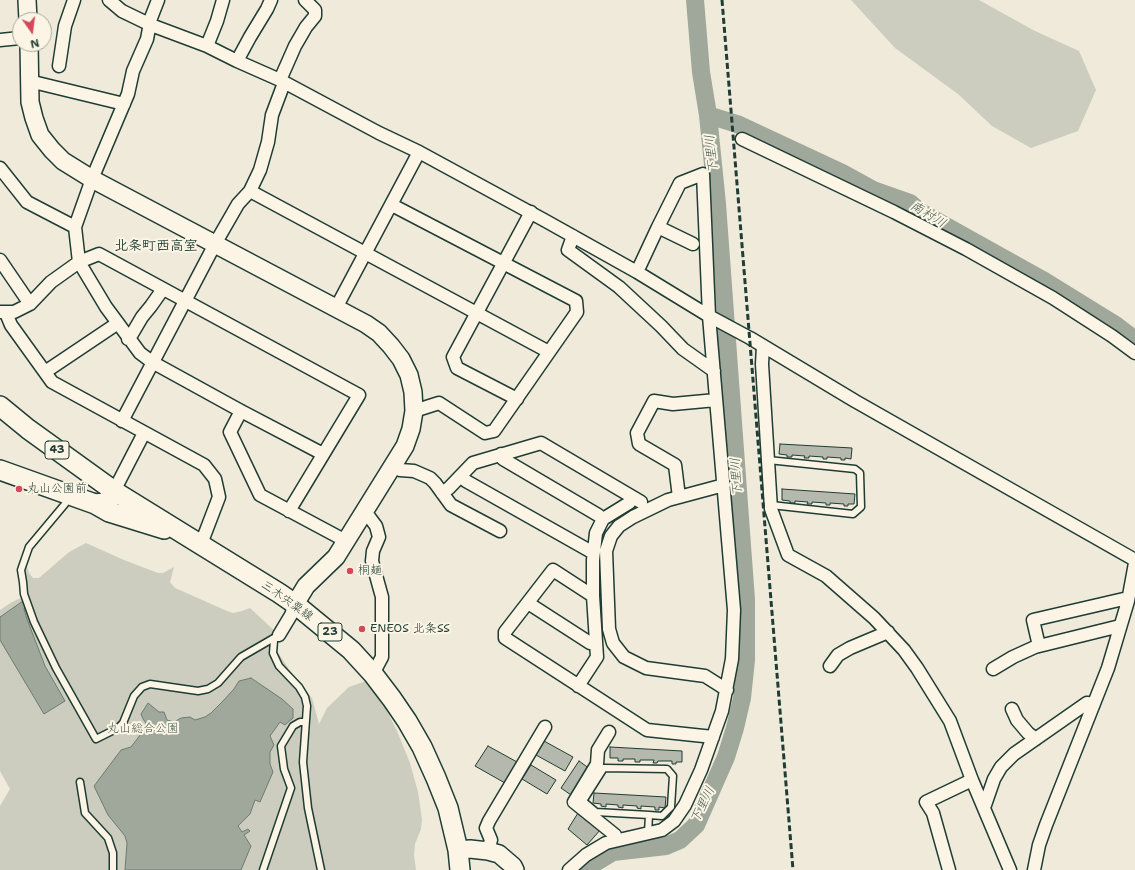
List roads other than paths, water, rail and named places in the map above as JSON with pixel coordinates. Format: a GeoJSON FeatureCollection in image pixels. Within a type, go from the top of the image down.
{"type":"FeatureCollection","features":[{"type":"Feature","properties":{"kind":"main road","name":"43"},"geometry":{"type":"LineString","coordinates":[[0,406],[28,429],[114,491]]}},
{"type":"Feature","properties":{"kind":"main road","name":"23"},"geometry":{"type":"LineString","coordinates":[[0,470],[95,504],[109,512],[195,541]]}},
{"type":"Feature","properties":{"kind":"main road"},"geometry":{"type":"LineString","coordinates":[[95,504],[104,503],[110,499],[114,491]]}},
{"type":"Feature","properties":{"kind":"main road","name":"三木宍粟線"},"geometry":{"type":"LineString","coordinates":[[114,491],[296,604],[350,650],[373,674],[407,721],[422,747],[436,778],[448,808],[458,850],[460,870]]}},
{"type":"Feature","properties":{"kind":"street"},"geometry":{"type":"LineString","coordinates":[[28,0],[28,12]]}},
{"type":"Feature","properties":{"kind":"street"},"geometry":{"type":"LineString","coordinates":[[59,66],[65,26],[74,0]]}},
{"type":"Feature","properties":{"kind":"street"},"geometry":{"type":"LineString","coordinates":[[109,0],[122,11],[151,25],[207,46],[282,81],[531,212],[637,272],[855,401],[1135,562],[1128,598],[1108,668],[1046,825],[1039,845],[1034,870]]}},
{"type":"Feature","properties":{"kind":"street"},"geometry":{"type":"LineString","coordinates":[[158,0],[151,18],[151,25],[147,39],[133,72],[124,104],[92,179],[75,227],[79,262],[106,307],[128,339],[140,353],[152,362],[241,411],[324,454]]}},
{"type":"Feature","properties":{"kind":"street"},"geometry":{"type":"LineString","coordinates":[[207,46],[217,21],[223,0]]}},
{"type":"Feature","properties":{"kind":"street"},"geometry":{"type":"LineString","coordinates":[[237,61],[267,9],[270,0]]}},
{"type":"Feature","properties":{"kind":"street"},"geometry":{"type":"LineString","coordinates":[[122,421],[215,244],[238,204],[250,191],[260,170],[268,142],[272,115],[282,81],[296,46],[306,27],[315,16],[315,10],[306,0]]}},
{"type":"Feature","properties":{"kind":"street"},"geometry":{"type":"LineString","coordinates":[[0,40],[12,39]]}},
{"type":"Feature","properties":{"kind":"street"},"geometry":{"type":"LineString","coordinates":[[28,52],[30,102],[34,118],[40,135],[52,150],[63,160],[92,179],[366,324],[379,333],[391,346],[401,359],[409,375],[413,392],[414,411],[411,429],[405,446],[336,557],[306,586],[291,615],[276,637]]}},
{"type":"Feature","properties":{"kind":"street"},"geometry":{"type":"LineString","coordinates":[[29,80],[124,104]]}},
{"type":"Feature","properties":{"kind":"street"},"geometry":{"type":"LineString","coordinates":[[742,139],[894,212],[966,249],[1053,298],[1112,336],[1135,353]]}},
{"type":"Feature","properties":{"kind":"street"},"geometry":{"type":"LineString","coordinates":[[336,308],[419,152]]}},
{"type":"Feature","properties":{"kind":"street"},"geometry":{"type":"LineString","coordinates":[[0,168],[27,202],[75,227]]}},
{"type":"Feature","properties":{"kind":"street"},"geometry":{"type":"LineString","coordinates":[[568,870],[586,854],[606,843],[662,830],[674,821],[685,805],[701,770],[713,737],[722,711],[732,659],[734,610],[714,372],[703,174],[680,183],[637,272]]}},
{"type":"Feature","properties":{"kind":"street"},"geometry":{"type":"LineString","coordinates":[[250,191],[549,352]]}},
{"type":"Feature","properties":{"kind":"street"},"geometry":{"type":"LineString","coordinates":[[392,205],[576,301],[577,312],[494,431],[485,433],[439,403],[414,411]]}},
{"type":"Feature","properties":{"kind":"street"},"geometry":{"type":"LineString","coordinates":[[517,399],[457,368],[454,357],[531,212]]}},
{"type":"Feature","properties":{"kind":"street"},"geometry":{"type":"LineString","coordinates":[[658,227],[693,244]]}},
{"type":"Feature","properties":{"kind":"street"},"geometry":{"type":"LineString","coordinates":[[573,236],[568,250],[619,287],[661,326],[683,350],[714,372]]}},
{"type":"Feature","properties":{"kind":"street"},"geometry":{"type":"LineString","coordinates":[[3,312],[14,312],[30,304],[51,282],[79,262],[98,254],[359,396],[290,511]]}},
{"type":"Feature","properties":{"kind":"street"},"geometry":{"type":"LineString","coordinates":[[0,260],[30,304]]}},
{"type":"Feature","properties":{"kind":"street"},"geometry":{"type":"LineString","coordinates":[[128,339],[163,289]]}},
{"type":"Feature","properties":{"kind":"street"},"geometry":{"type":"LineString","coordinates":[[3,312],[52,382],[204,465],[215,479],[219,497],[195,541]]}},
{"type":"Feature","properties":{"kind":"street"},"geometry":{"type":"LineString","coordinates":[[45,372],[118,324]]}},
{"type":"Feature","properties":{"kind":"street"},"geometry":{"type":"LineString","coordinates":[[763,346],[762,364],[771,509],[788,555],[826,576],[874,618],[888,632],[917,668],[950,721],[972,780],[1010,870]]}},
{"type":"Feature","properties":{"kind":"street"},"geometry":{"type":"LineString","coordinates":[[679,497],[675,465],[639,444],[637,433],[654,401],[673,404],[716,400]]}},
{"type":"Feature","properties":{"kind":"street"},"geometry":{"type":"LineString","coordinates":[[241,411],[230,432],[260,495],[346,541]]}},
{"type":"Feature","properties":{"kind":"street"},"geometry":{"type":"LineString","coordinates":[[114,491],[144,433]]}},
{"type":"Feature","properties":{"kind":"street"},"geometry":{"type":"LineString","coordinates":[[442,493],[474,463],[541,443],[637,500],[629,503],[603,519],[596,533],[593,596],[597,657],[578,686]]}},
{"type":"Feature","properties":{"kind":"street"},"geometry":{"type":"LineString","coordinates":[[502,454],[503,459],[603,519]]}},
{"type":"Feature","properties":{"kind":"street"},"geometry":{"type":"LineString","coordinates":[[392,466],[400,470],[414,471],[430,478],[451,505],[500,531]]}},
{"type":"Feature","properties":{"kind":"street"},"geometry":{"type":"LineString","coordinates":[[461,476],[466,481],[594,552]]}},
{"type":"Feature","properties":{"kind":"street"},"geometry":{"type":"LineString","coordinates":[[724,485],[668,500],[633,517],[618,526],[611,536],[606,552],[610,629],[614,643],[624,657],[646,668],[705,676],[726,690]]}},
{"type":"Feature","properties":{"kind":"street"},"geometry":{"type":"LineString","coordinates":[[363,513],[370,518],[376,526],[379,537],[373,551],[372,560],[382,597],[382,657],[373,674]]}},
{"type":"Feature","properties":{"kind":"street"},"geometry":{"type":"LineString","coordinates":[[593,596],[553,570],[505,632],[505,638],[647,730],[713,737]]}},
{"type":"Feature","properties":{"kind":"street"},"geometry":{"type":"LineString","coordinates":[[1039,646],[1033,620],[1128,598]]}},
{"type":"Feature","properties":{"kind":"street"},"geometry":{"type":"LineString","coordinates":[[528,603],[590,643],[596,643]]}},
{"type":"Feature","properties":{"kind":"street"},"geometry":{"type":"LineString","coordinates":[[993,669],[1013,657],[1039,646],[1120,626]]}},
{"type":"Feature","properties":{"kind":"street"},"geometry":{"type":"LineString","coordinates":[[830,666],[838,655],[850,648],[888,632]]}},
{"type":"Feature","properties":{"kind":"street"},"geometry":{"type":"LineString","coordinates":[[983,806],[985,805],[992,784],[1001,767],[1014,754],[1087,703],[1094,704]]}},
{"type":"Feature","properties":{"kind":"street"},"geometry":{"type":"LineString","coordinates":[[1012,709],[1017,720],[1028,733],[1036,739]]}},
{"type":"Feature","properties":{"kind":"street"},"geometry":{"type":"LineString","coordinates":[[488,851],[492,840],[486,828],[489,821],[545,727]]}},
{"type":"Feature","properties":{"kind":"street"},"geometry":{"type":"LineString","coordinates":[[609,732],[598,750],[597,764],[574,802],[615,835],[617,840]]}},
{"type":"Feature","properties":{"kind":"street"},"geometry":{"type":"LineString","coordinates":[[948,870],[933,813],[926,802],[972,780]]}},
{"type":"Feature","properties":{"kind":"street"},"geometry":{"type":"LineString","coordinates":[[458,850],[470,849],[499,854],[513,866],[515,870]]}},
{"type":"Feature","properties":{"kind":"lane"},"geometry":{"type":"LineString","coordinates":[[768,460],[855,469],[860,473],[862,506],[853,514],[771,505]]}},
{"type":"Feature","properties":{"kind":"lane"},"geometry":{"type":"LineString","coordinates":[[69,495],[65,504],[29,547],[21,570],[22,582],[24,594],[34,622],[56,668],[96,739],[118,728],[123,723],[134,696],[142,687],[150,684],[198,691],[208,688],[218,683],[241,657],[276,637]]}},
{"type":"Feature","properties":{"kind":"lane"},"geometry":{"type":"LineString","coordinates":[[276,637],[274,641],[273,653],[279,666],[299,687],[305,697],[307,706],[303,762],[308,808],[321,870]]}},
{"type":"Feature","properties":{"kind":"lane"},"geometry":{"type":"LineString","coordinates":[[263,870],[291,788],[284,769],[281,746],[293,726],[300,722],[305,722]]}},
{"type":"Feature","properties":{"kind":"lane"},"geometry":{"type":"LineString","coordinates":[[604,768],[667,769],[674,776],[671,807],[662,816],[648,816],[596,812],[583,801],[604,768]]}},
{"type":"Feature","properties":{"kind":"lane"},"geometry":{"type":"LineString","coordinates":[[80,782],[85,813],[108,838],[113,853],[113,870]]}},
{"type":"Feature","properties":{"kind":"lane"},"geometry":{"type":"LineString","coordinates":[[648,816],[648,833]]}},
{"type":"Feature","properties":{"kind":"waterway","name":"下里川"},"geometry":{"type":"LineString","coordinates":[[586,870],[613,852],[666,846],[680,840],[696,825],[726,757],[742,698],[746,660],[746,600],[717,204],[708,115],[701,72],[695,0]]}},
{"type":"Feature","properties":{"kind":"waterway","name":"南村川"},"geometry":{"type":"LineString","coordinates":[[708,115],[737,124],[842,173],[873,190],[910,203],[919,211],[1041,279],[1117,326],[1135,340]]}},
{"type":"Feature","properties":{"kind":"railway"},"geometry":{"type":"LineString","coordinates":[[722,0],[793,870]]}},
{"type":"Feature","properties":{"kind":"place","name":"丸山公園前"},"geometry":{"type":"Point","coordinates":[19,489]}},
{"type":"Feature","properties":{"kind":"place","name":"桐麺"},"geometry":{"type":"Point","coordinates":[350,571]}},
{"type":"Feature","properties":{"kind":"place","name":"ENEOS 北条SS"},"geometry":{"type":"Point","coordinates":[362,629]}},
{"type":"Feature","properties":{"kind":"district","name":"北条町西高室"},"geometry":{"type":"Point","coordinates":[156,246]}},
{"type":"Feature","properties":{"kind":"park label","name":"丸山総合公園"},"geometry":{"type":"Point","coordinates":[143,729]}}]}
